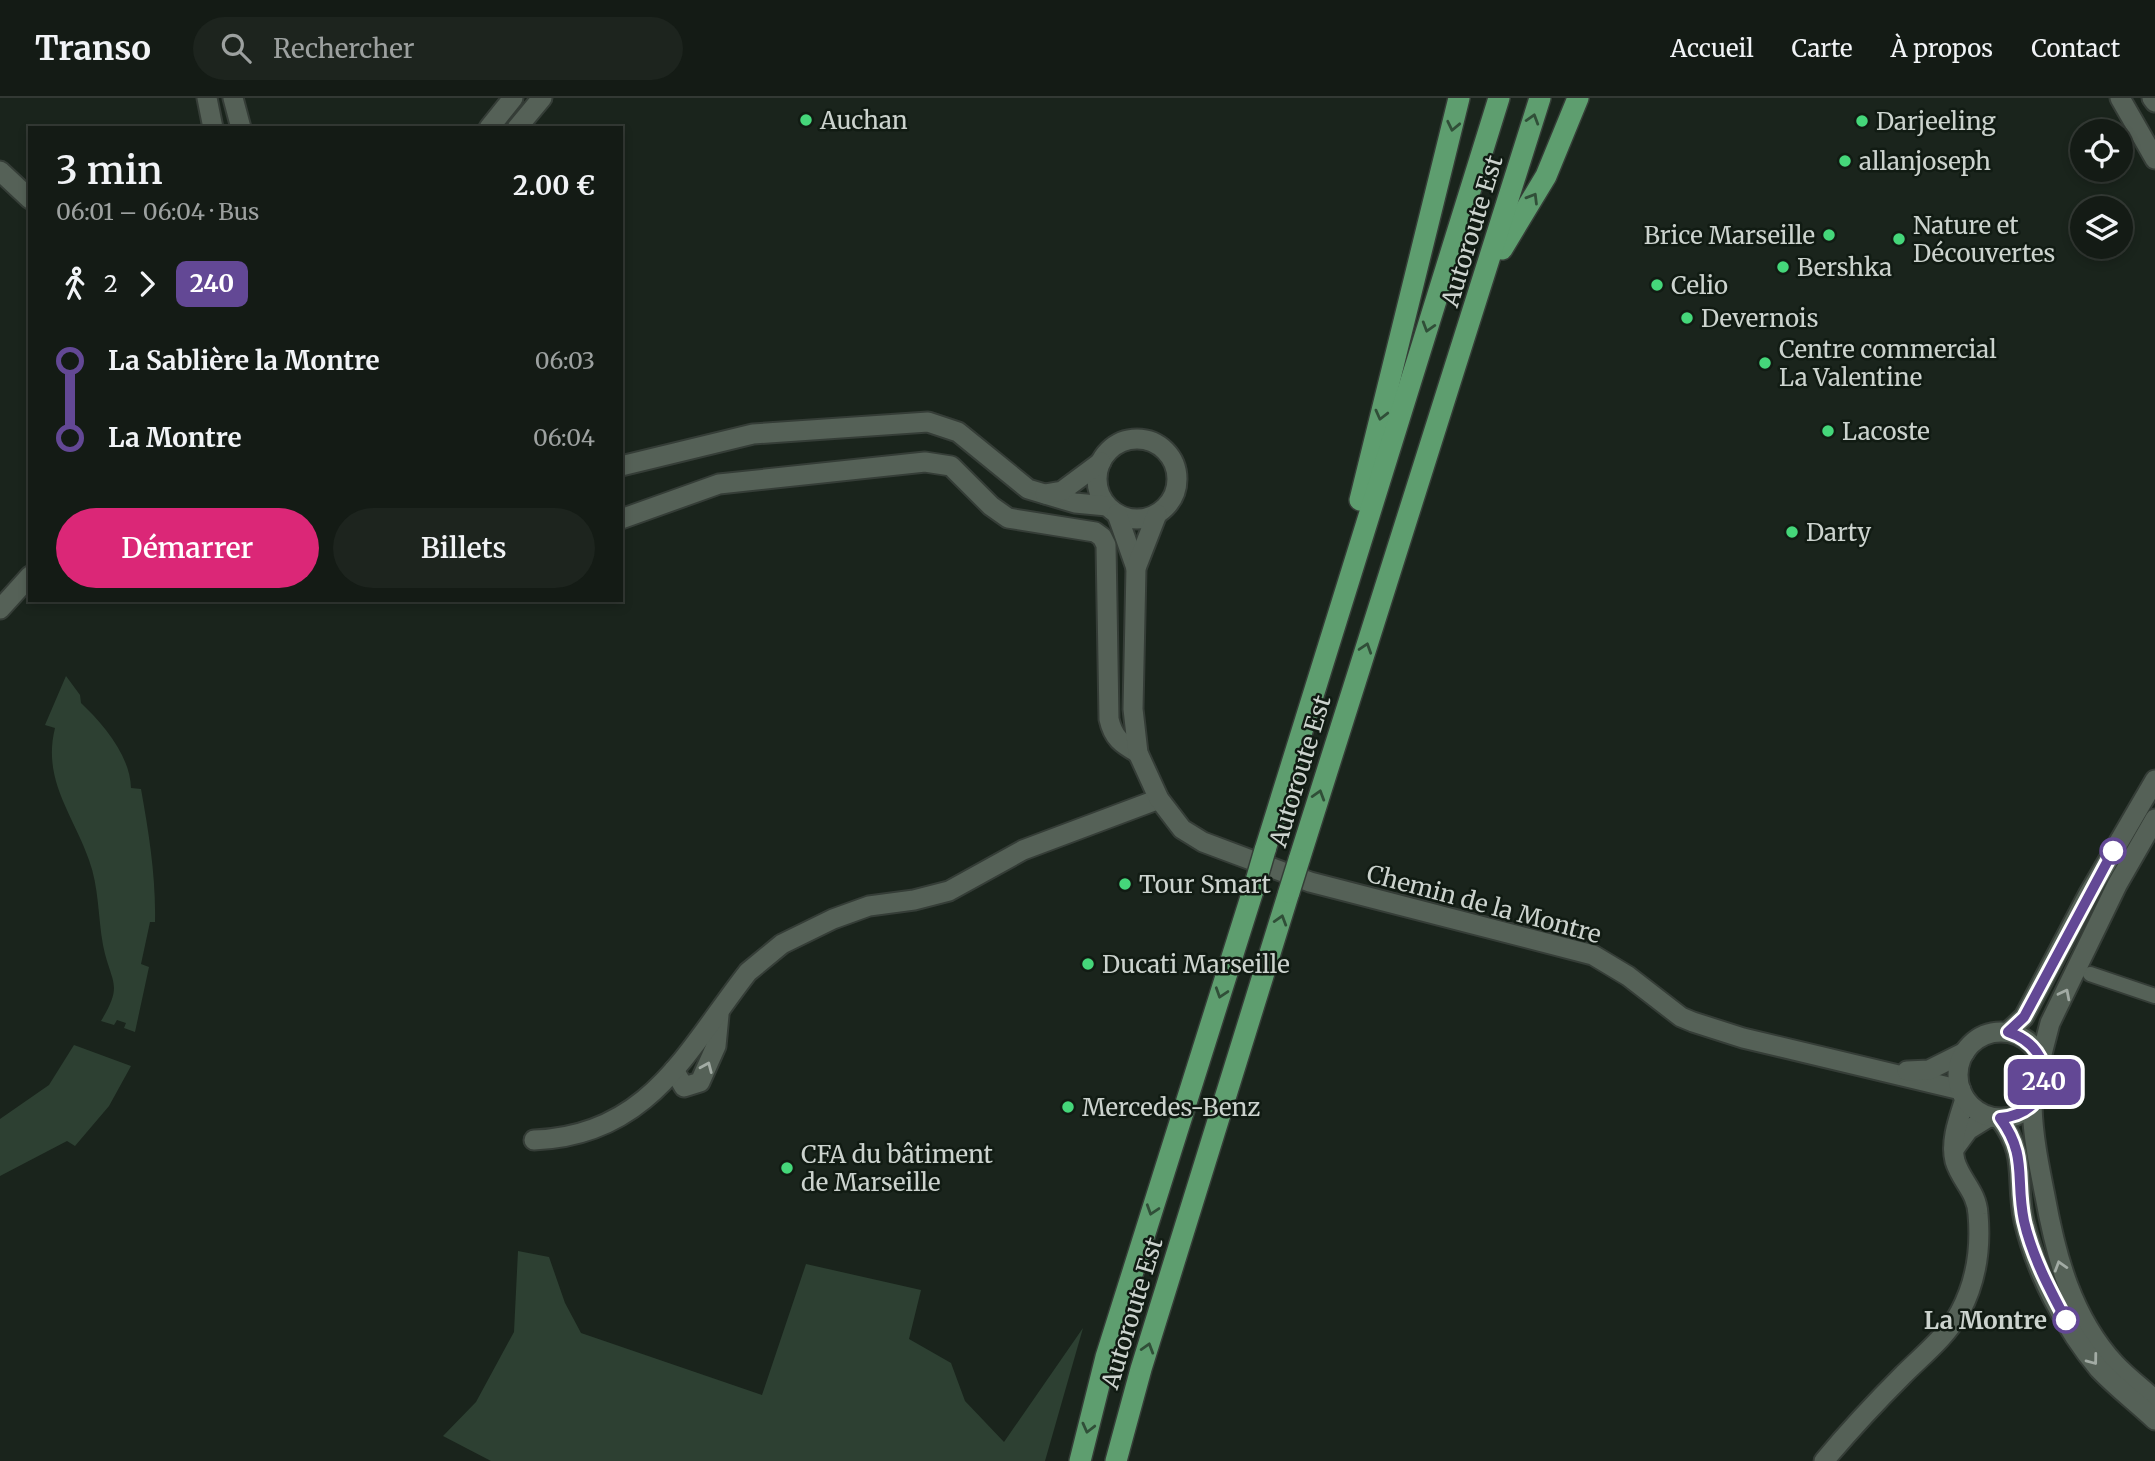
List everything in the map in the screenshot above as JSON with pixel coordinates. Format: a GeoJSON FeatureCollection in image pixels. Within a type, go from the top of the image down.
{"type":"FeatureCollection","features":[{"type":"Feature","properties":{"kind":"highway"},"geometry":{"type":"LineString","coordinates":[[1303,726],[1459,98]]}},
{"type":"Feature","properties":{"kind":"highway","name":"Autoroute Est"},"geometry":{"type":"LineString","coordinates":[[1080,1461],[1106,1357],[1499,98]]}},
{"type":"Feature","properties":{"kind":"highway","name":"Autoroute Est"},"geometry":{"type":"LineString","coordinates":[[1116,1461],[1142,1368],[1289,892],[1540,98]]}},
{"type":"Feature","properties":{"kind":"highway"},"geometry":{"type":"LineString","coordinates":[[1485,278],[1546,176],[1578,98]]}},
{"type":"Feature","properties":{"kind":"street"},"geometry":{"type":"LineString","coordinates":[[206,98],[213,126]]}},
{"type":"Feature","properties":{"kind":"street"},"geometry":{"type":"LineString","coordinates":[[233,98],[240,126]]}},
{"type":"Feature","properties":{"kind":"street"},"geometry":{"type":"LineString","coordinates":[[491,126],[513,98]]}},
{"type":"Feature","properties":{"kind":"street"},"geometry":{"type":"LineString","coordinates":[[519,126],[542,98]]}},
{"type":"Feature","properties":{"kind":"street"},"geometry":{"type":"LineString","coordinates":[[2120,98],[2155,159]]}},
{"type":"Feature","properties":{"kind":"street"},"geometry":{"type":"LineString","coordinates":[[0,171],[28,197]]}},
{"type":"Feature","properties":{"kind":"street"},"geometry":{"type":"LineString","coordinates":[[623,466],[753,434],[928,422],[958,432],[1027,489],[1040,494],[1112,510],[1130,519],[1144,519],[1168,506],[1177,480],[1169,455],[1146,440],[1132,439],[1108,451],[1101,462],[1062,491],[1040,494]]}},
{"type":"Feature","properties":{"kind":"street"},"geometry":{"type":"LineString","coordinates":[[623,518],[719,484],[925,462],[951,466],[1000,514],[1095,532],[1102,537],[1106,545],[1108,719],[1111,731],[1119,742],[1138,753]]}},
{"type":"Feature","properties":{"kind":"street"},"geometry":{"type":"LineString","coordinates":[[1101,462],[1097,485],[1112,510],[1136,568]]}},
{"type":"Feature","properties":{"kind":"street"},"geometry":{"type":"LineString","coordinates":[[1138,753],[1133,709],[1136,568],[1157,514]]}},
{"type":"Feature","properties":{"kind":"street"},"geometry":{"type":"LineString","coordinates":[[0,609],[28,578]]}},
{"type":"Feature","properties":{"kind":"street","name":"Chemin de la Montre"},"geometry":{"type":"LineString","coordinates":[[1138,753],[1159,799],[1182,828],[1203,842],[1310,882],[1593,955],[1628,976],[1681,1017],[1693,1022],[1744,1038],[1892,1072],[1963,1094]]}},
{"type":"Feature","properties":{"kind":"street"},"geometry":{"type":"LineString","coordinates":[[2008,1032],[2024,1017],[2088,895],[2155,780]]}},
{"type":"Feature","properties":{"kind":"street"},"geometry":{"type":"LineString","coordinates":[[534,1139],[568,1137],[614,1118],[662,1086],[748,972],[765,956],[802,932],[869,906],[914,900],[949,891],[1023,849],[1159,799]]}},
{"type":"Feature","properties":{"kind":"street"},"geometry":{"type":"LineString","coordinates":[[2155,819],[2117,885],[2050,1023],[2041,1058],[2044,1083],[2032,1106],[2033,1129],[2062,1275],[2081,1315],[2115,1364],[2155,1400]]}},
{"type":"Feature","properties":{"kind":"street"},"geometry":{"type":"LineString","coordinates":[[2090,974],[2155,996]]}},
{"type":"Feature","properties":{"kind":"street"},"geometry":{"type":"LineString","coordinates":[[674,1070],[679,1083],[684,1087],[700,1082],[716,1046],[719,1013]]}},
{"type":"Feature","properties":{"kind":"street"},"geometry":{"type":"LineString","coordinates":[[1824,1461],[1857,1421],[1942,1336],[1960,1312],[1976,1267],[1978,1214],[1971,1187],[1956,1163],[1954,1150],[1963,1094],[1959,1064],[1965,1052],[1983,1035],[2008,1032],[2022,1036],[2041,1058]]}},
{"type":"Feature","properties":{"kind":"street","name":"Chemin de la Montre"},"geometry":{"type":"LineString","coordinates":[[1892,1072],[1929,1070],[1965,1052]]}},
{"type":"Feature","properties":{"kind":"street"},"geometry":{"type":"LineString","coordinates":[[1963,1094],[1975,1110],[1994,1118],[2013,1135],[2019,1156],[2025,1222],[2037,1261],[2066,1320],[2100,1370],[2155,1420]]}},
{"type":"Feature","properties":{"kind":"street"},"geometry":{"type":"LineString","coordinates":[[1954,1150],[1968,1130],[1994,1118],[2012,1117],[2032,1106]]}},
{"type":"Feature","properties":{"kind":"street"},"geometry":{"type":"LineString","coordinates":[[2021,1191],[2032,1203],[2047,1207]]}},
{"type":"Feature","properties":{"kind":"green space"},"geometry":{"type":"Polygon","coordinates":[[[66,676],[80,695],[81,703],[98,720],[121,752],[131,788],[141,789],[153,872],[155,922],[150,922],[141,964],[149,967],[135,1032],[124,1028],[126,1023],[117,1020],[114,1025],[101,1021],[112,999],[114,983],[103,945],[95,881],[56,780],[52,747],[55,728],[45,725],[66,676]]]}},
{"type":"Feature","properties":{"kind":"green space"},"geometry":{"type":"Polygon","coordinates":[[[74,1045],[131,1066],[109,1106],[75,1146],[67,1141],[0,1176],[0,1119],[49,1085],[74,1045]]]}},
{"type":"Feature","properties":{"kind":"green space"},"geometry":{"type":"Polygon","coordinates":[[[518,1251],[549,1257],[565,1303],[581,1333],[762,1395],[806,1264],[921,1290],[909,1339],[951,1363],[965,1401],[1004,1442],[1083,1328],[1045,1461],[491,1461],[443,1436],[476,1402],[514,1332],[518,1251]]]}},
{"type":"Feature","properties":{"kind":"bus line","name":"240"},"geometry":{"type":"LineString","coordinates":[[2066,1320],[2037,1261],[2021,1201],[2019,1156],[2013,1135],[2000,1118],[2023,1113],[2032,1106],[2040,1095],[2045,1070],[2033,1045],[2022,1036],[2008,1032],[2024,1017],[2113,851]]}},
{"type":"Feature","properties":{"kind":"place","name":"Auchan"},"geometry":{"type":"Point","coordinates":[806,120]}},
{"type":"Feature","properties":{"kind":"place","name":"Darjeeling"},"geometry":{"type":"Point","coordinates":[1862,121]}},
{"type":"Feature","properties":{"kind":"place","name":"allanjoseph"},"geometry":{"type":"Point","coordinates":[1845,161]}},
{"type":"Feature","properties":{"kind":"place","name":"Brice Marseille"},"geometry":{"type":"Point","coordinates":[1829,235]}},
{"type":"Feature","properties":{"kind":"place","name":"Nature et Découvertes"},"geometry":{"type":"Point","coordinates":[1899,239]}},
{"type":"Feature","properties":{"kind":"place","name":"Bershka"},"geometry":{"type":"Point","coordinates":[1783,267]}},
{"type":"Feature","properties":{"kind":"place","name":"Celio"},"geometry":{"type":"Point","coordinates":[1657,285]}},
{"type":"Feature","properties":{"kind":"place","name":"Devernois"},"geometry":{"type":"Point","coordinates":[1687,318]}},
{"type":"Feature","properties":{"kind":"place","name":"Centre commercial La Valentine"},"geometry":{"type":"Point","coordinates":[1765,363]}},
{"type":"Feature","properties":{"kind":"place","name":"Lacoste"},"geometry":{"type":"Point","coordinates":[1828,431]}},
{"type":"Feature","properties":{"kind":"place","name":"Darty"},"geometry":{"type":"Point","coordinates":[1792,532]}},
{"type":"Feature","properties":{"kind":"place","name":"Tour Smart"},"geometry":{"type":"Point","coordinates":[1125,884]}},
{"type":"Feature","properties":{"kind":"place","name":"Ducati Marseille"},"geometry":{"type":"Point","coordinates":[1088,964]}},
{"type":"Feature","properties":{"kind":"place","name":"Mercedes-Benz"},"geometry":{"type":"Point","coordinates":[1068,1107]}},
{"type":"Feature","properties":{"kind":"place","name":"CFA du bâtiment de Marseille"},"geometry":{"type":"Point","coordinates":[787,1168]}},
{"type":"Feature","properties":{"kind":"place","name":"La Montre"},"geometry":{"type":"Point","coordinates":[2066,1320]}}]}
